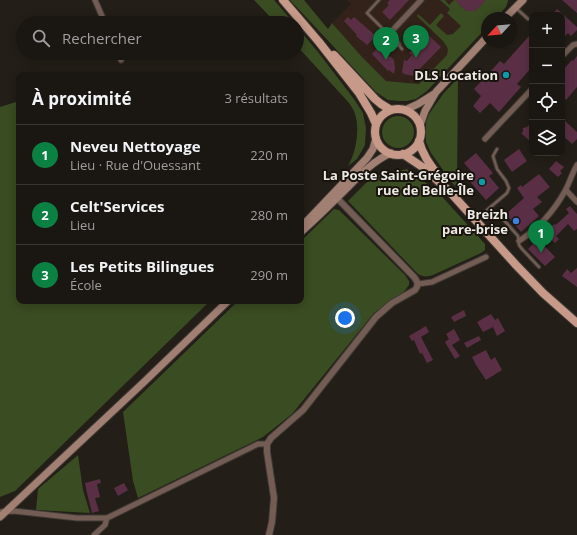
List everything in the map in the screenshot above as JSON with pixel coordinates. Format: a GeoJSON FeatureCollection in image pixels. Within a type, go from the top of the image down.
{"type":"FeatureCollection","features":[{"type":"Feature","properties":{"kind":"main road"},"geometry":{"type":"LineString","coordinates":[[282,0],[296,16]]}},
{"type":"Feature","properties":{"kind":"main road"},"geometry":{"type":"LineString","coordinates":[[510,12],[519,2]]}},
{"type":"Feature","properties":{"kind":"main road"},"geometry":{"type":"LineString","coordinates":[[304,25],[362,97],[372,113],[376,124]]}},
{"type":"Feature","properties":{"kind":"main road"},"geometry":{"type":"LineString","coordinates":[[319,42],[337,58],[372,96],[391,110]]}},
{"type":"Feature","properties":{"kind":"main road"},"geometry":{"type":"LineString","coordinates":[[376,138],[382,148],[391,153],[399,155],[413,149],[421,136],[420,125],[425,111],[436,92],[481,43]]}},
{"type":"Feature","properties":{"kind":"main road"},"geometry":{"type":"LineString","coordinates":[[405,110],[418,104],[436,92]]}},
{"type":"Feature","properties":{"kind":"main road"},"geometry":{"type":"LineString","coordinates":[[304,229],[335,196],[367,158],[373,149],[376,138],[376,124],[382,115],[391,110],[405,110],[414,115],[420,125]]}},
{"type":"Feature","properties":{"kind":"main road"},"geometry":{"type":"LineString","coordinates":[[419,141],[425,157],[450,192]]}},
{"type":"Feature","properties":{"kind":"main road"},"geometry":{"type":"LineString","coordinates":[[304,225],[373,163],[391,153]]}},
{"type":"Feature","properties":{"kind":"main road"},"geometry":{"type":"LineString","coordinates":[[403,154],[424,168],[450,192],[516,265],[577,323]]}},
{"type":"Feature","properties":{"kind":"main road"},"geometry":{"type":"LineString","coordinates":[[2,514],[225,304]]}},
{"type":"Feature","properties":{"kind":"street"},"geometry":{"type":"LineString","coordinates":[[95,0],[102,16]]}},
{"type":"Feature","properties":{"kind":"street"},"geometry":{"type":"LineString","coordinates":[[398,44],[389,34],[419,0]]}},
{"type":"Feature","properties":{"kind":"street"},"geometry":{"type":"LineString","coordinates":[[565,53],[577,44]]}},
{"type":"Feature","properties":{"kind":"street"},"geometry":{"type":"LineString","coordinates":[[485,138],[529,92]]}},
{"type":"Feature","properties":{"kind":"street"},"geometry":{"type":"LineString","coordinates":[[519,241],[532,232],[549,215],[566,190],[577,165]]}},
{"type":"Feature","properties":{"kind":"street"},"geometry":{"type":"LineString","coordinates":[[566,190],[577,202]]}},
{"type":"Feature","properties":{"kind":"street"},"geometry":{"type":"LineString","coordinates":[[335,196],[414,277],[418,284]]}},
{"type":"Feature","properties":{"kind":"street"},"geometry":{"type":"LineString","coordinates":[[418,284],[432,282],[486,256]]}},
{"type":"Feature","properties":{"kind":"street"},"geometry":{"type":"LineString","coordinates":[[269,535],[272,522],[274,498],[267,444],[271,438],[303,410],[376,317],[392,303],[415,290],[418,284]]}},
{"type":"Feature","properties":{"kind":"street"},"geometry":{"type":"LineString","coordinates":[[2,514],[14,511],[77,518],[107,518],[258,444],[267,444]]}},
{"type":"Feature","properties":{"kind":"street"},"geometry":{"type":"LineString","coordinates":[[94,535],[105,524],[107,518]]}},
{"type":"Feature","properties":{"kind":"lane"},"geometry":{"type":"LineString","coordinates":[[380,0],[367,13],[389,34]]}},
{"type":"Feature","properties":{"kind":"lane"},"geometry":{"type":"LineString","coordinates":[[519,2],[528,19]]}},
{"type":"Feature","properties":{"kind":"lane"},"geometry":{"type":"LineString","coordinates":[[398,44],[402,50]]}},
{"type":"Feature","properties":{"kind":"lane"},"geometry":{"type":"LineString","coordinates":[[487,210],[507,193],[508,188],[506,181],[497,169],[493,156],[496,149]]}},
{"type":"Feature","properties":{"kind":"lane"},"geometry":{"type":"LineString","coordinates":[[502,218],[518,236],[519,245],[522,249],[539,267]]}},
{"type":"Feature","properties":{"kind":"shaded area"},"geometry":{"type":"Polygon","coordinates":[[[346,0],[506,0],[493,12],[481,12],[481,24],[420,84],[386,81],[362,57],[332,23],[351,4],[346,0]]]}},
{"type":"Feature","properties":{"kind":"green space"},"geometry":{"type":"Polygon","coordinates":[[[254,0],[274,0],[288,16],[269,16],[254,0]]]}},
{"type":"Feature","properties":{"kind":"green space"},"geometry":{"type":"Polygon","coordinates":[[[290,0],[304,0],[328,29],[332,23],[362,57],[386,81],[419,84],[447,55],[448,49],[444,42],[417,16],[418,14],[430,25],[441,13],[444,16],[436,25],[447,35],[453,34],[461,26],[447,13],[450,9],[440,0],[445,0],[449,5],[454,0],[458,0],[457,2],[466,11],[475,11],[484,2],[483,0],[508,0],[506,7],[501,12],[481,12],[481,33],[427,91],[416,99],[407,101],[388,100],[376,92],[290,0]]]}},
{"type":"Feature","properties":{"kind":"green space"},"geometry":{"type":"Polygon","coordinates":[[[304,35],[354,99],[363,113],[366,128],[365,145],[357,159],[348,166],[355,148],[357,134],[355,113],[349,103],[304,54],[304,35]]]}},
{"type":"Feature","properties":{"kind":"green space"},"geometry":{"type":"Polygon","coordinates":[[[458,78],[457,182],[461,192],[453,184],[431,153],[426,142],[426,122],[429,114],[443,94],[458,78]]]}},
{"type":"Feature","properties":{"kind":"green space"},"geometry":{"type":"Polygon","coordinates":[[[16,102],[16,304],[207,304],[15,491],[0,497],[0,107],[16,102]]]}},
{"type":"Feature","properties":{"kind":"green space"},"geometry":{"type":"Polygon","coordinates":[[[398,116],[407,119],[411,123],[414,132],[411,141],[407,145],[398,148],[389,145],[385,141],[382,132],[385,123],[389,119],[398,116]]]}},
{"type":"Feature","properties":{"kind":"green space"},"geometry":{"type":"Polygon","coordinates":[[[407,169],[436,190],[485,244],[485,250],[433,275],[422,276],[418,274],[348,201],[372,177],[407,169]]]}},
{"type":"Feature","properties":{"kind":"green space"},"geometry":{"type":"Polygon","coordinates":[[[334,209],[339,210],[405,275],[409,281],[409,285],[403,293],[374,313],[292,414],[263,437],[138,498],[133,481],[123,412],[235,304],[304,304],[304,238],[334,209]]]}},
{"type":"Feature","properties":{"kind":"green space"},"geometry":{"type":"Polygon","coordinates":[[[78,455],[83,490],[90,513],[36,510],[38,489],[78,455]]]}},
{"type":"Feature","properties":{"kind":"building"},"geometry":{"type":"Polygon","coordinates":[[[390,0],[409,0],[390,20],[382,12],[389,5],[387,3],[390,0]]]}},
{"type":"Feature","properties":{"kind":"building"},"geometry":{"type":"Polygon","coordinates":[[[455,0],[486,0],[475,11],[466,11],[455,0]]]}},
{"type":"Feature","properties":{"kind":"building"},"geometry":{"type":"Polygon","coordinates":[[[562,0],[577,0],[577,13],[562,0]]]}},
{"type":"Feature","properties":{"kind":"building"},"geometry":{"type":"Polygon","coordinates":[[[565,16],[577,27],[577,30],[571,36],[568,33],[565,36],[565,16]]]}},
{"type":"Feature","properties":{"kind":"building"},"geometry":{"type":"Polygon","coordinates":[[[348,17],[351,20],[354,17],[376,36],[367,45],[356,36],[357,35],[344,21],[348,17]]]}},
{"type":"Feature","properties":{"kind":"building"},"geometry":{"type":"Polygon","coordinates":[[[422,29],[441,47],[413,76],[404,74],[402,72],[404,60],[407,61],[412,55],[409,53],[413,49],[407,44],[422,29]]]}},
{"type":"Feature","properties":{"kind":"building","name":"DLS Location"},"geometry":{"type":"Polygon","coordinates":[[[529,36],[529,70],[517,84],[521,87],[499,112],[490,103],[480,113],[473,106],[481,96],[474,89],[500,61],[504,64],[529,36]]]}},
{"type":"Feature","properties":{"kind":"building"},"geometry":{"type":"Polygon","coordinates":[[[378,47],[388,57],[390,56],[394,60],[394,74],[389,70],[388,71],[372,54],[378,47]]]}},
{"type":"Feature","properties":{"kind":"building"},"geometry":{"type":"Polygon","coordinates":[[[577,56],[577,87],[566,100],[565,68],[572,60],[573,61],[577,56]]]}},
{"type":"Feature","properties":{"kind":"building"},"geometry":{"type":"Polygon","coordinates":[[[565,121],[577,132],[577,139],[572,144],[565,138],[565,121]]]}},
{"type":"Feature","properties":{"kind":"building"},"geometry":{"type":"Polygon","coordinates":[[[529,125],[529,140],[521,133],[523,132],[523,128],[529,125]]]}},
{"type":"Feature","properties":{"kind":"building"},"geometry":{"type":"Polygon","coordinates":[[[519,149],[527,161],[512,172],[504,160],[519,149]]]}},
{"type":"Feature","properties":{"kind":"building","name":"La Poste Saint-Grégoire rue de Belle-Île"},"geometry":{"type":"Polygon","coordinates":[[[476,153],[493,173],[489,176],[499,188],[486,200],[465,176],[471,171],[464,163],[476,153]]]}},
{"type":"Feature","properties":{"kind":"building"},"geometry":{"type":"Polygon","coordinates":[[[556,161],[564,167],[560,171],[562,173],[558,177],[549,169],[556,161]]]}},
{"type":"Feature","properties":{"kind":"building"},"geometry":{"type":"Polygon","coordinates":[[[539,174],[550,187],[537,197],[542,202],[533,209],[539,216],[521,232],[506,214],[524,198],[517,188],[521,185],[522,187],[539,174]]]}},
{"type":"Feature","properties":{"kind":"building"},"geometry":{"type":"Polygon","coordinates":[[[570,206],[577,214],[577,229],[574,231],[568,224],[556,236],[559,239],[555,243],[547,236],[552,231],[550,228],[569,213],[566,209],[570,206]]]}},
{"type":"Feature","properties":{"kind":"building"},"geometry":{"type":"Polygon","coordinates":[[[538,239],[555,257],[545,266],[528,249],[538,239]]]}},
{"type":"Feature","properties":{"kind":"building"},"geometry":{"type":"Polygon","coordinates":[[[577,268],[577,287],[562,276],[567,269],[571,273],[577,268]]]}},
{"type":"Feature","properties":{"kind":"building"},"geometry":{"type":"Polygon","coordinates":[[[464,310],[466,316],[454,322],[451,317],[464,310]]]}},
{"type":"Feature","properties":{"kind":"building"},"geometry":{"type":"Polygon","coordinates":[[[491,314],[495,320],[498,318],[505,331],[497,336],[493,327],[483,332],[477,322],[491,314]]]}},
{"type":"Feature","properties":{"kind":"building"},"geometry":{"type":"Polygon","coordinates":[[[426,326],[429,332],[421,337],[433,360],[427,363],[422,353],[420,354],[414,340],[412,341],[409,336],[426,326]]]}},
{"type":"Feature","properties":{"kind":"building"},"geometry":{"type":"Polygon","coordinates":[[[454,329],[460,340],[452,345],[460,356],[455,359],[445,342],[449,339],[446,334],[454,329]]]}},
{"type":"Feature","properties":{"kind":"building"},"geometry":{"type":"Polygon","coordinates":[[[479,336],[481,340],[467,348],[464,343],[479,336]]]}},
{"type":"Feature","properties":{"kind":"building"},"geometry":{"type":"Polygon","coordinates":[[[486,350],[491,360],[495,357],[502,370],[486,380],[472,357],[486,350]]]}},
{"type":"Feature","properties":{"kind":"building"},"geometry":{"type":"Polygon","coordinates":[[[100,479],[101,483],[97,484],[100,497],[95,498],[99,511],[92,513],[85,483],[100,479]]]}},
{"type":"Feature","properties":{"kind":"building"},"geometry":{"type":"Polygon","coordinates":[[[124,483],[128,490],[118,496],[114,488],[124,483]]]}},
{"type":"Feature","properties":{"kind":"place","name":"Les Petits Bilingues"},"geometry":{"type":"Point","coordinates":[416,58]}},
{"type":"Feature","properties":{"kind":"place","name":"Celt'Services"},"geometry":{"type":"Point","coordinates":[386,60]}},
{"type":"Feature","properties":{"kind":"place","name":"DLS Location"},"geometry":{"type":"Point","coordinates":[506,75]}},
{"type":"Feature","properties":{"kind":"place","name":"La Poste Saint-Grégoire rue de Belle-Île"},"geometry":{"type":"Point","coordinates":[482,182]}},
{"type":"Feature","properties":{"kind":"place","name":"Breizh pare-brise"},"geometry":{"type":"Point","coordinates":[516,221]}},
{"type":"Feature","properties":{"kind":"place","name":"Neveu Nettoyage"},"geometry":{"type":"Point","coordinates":[541,253]}}]}
